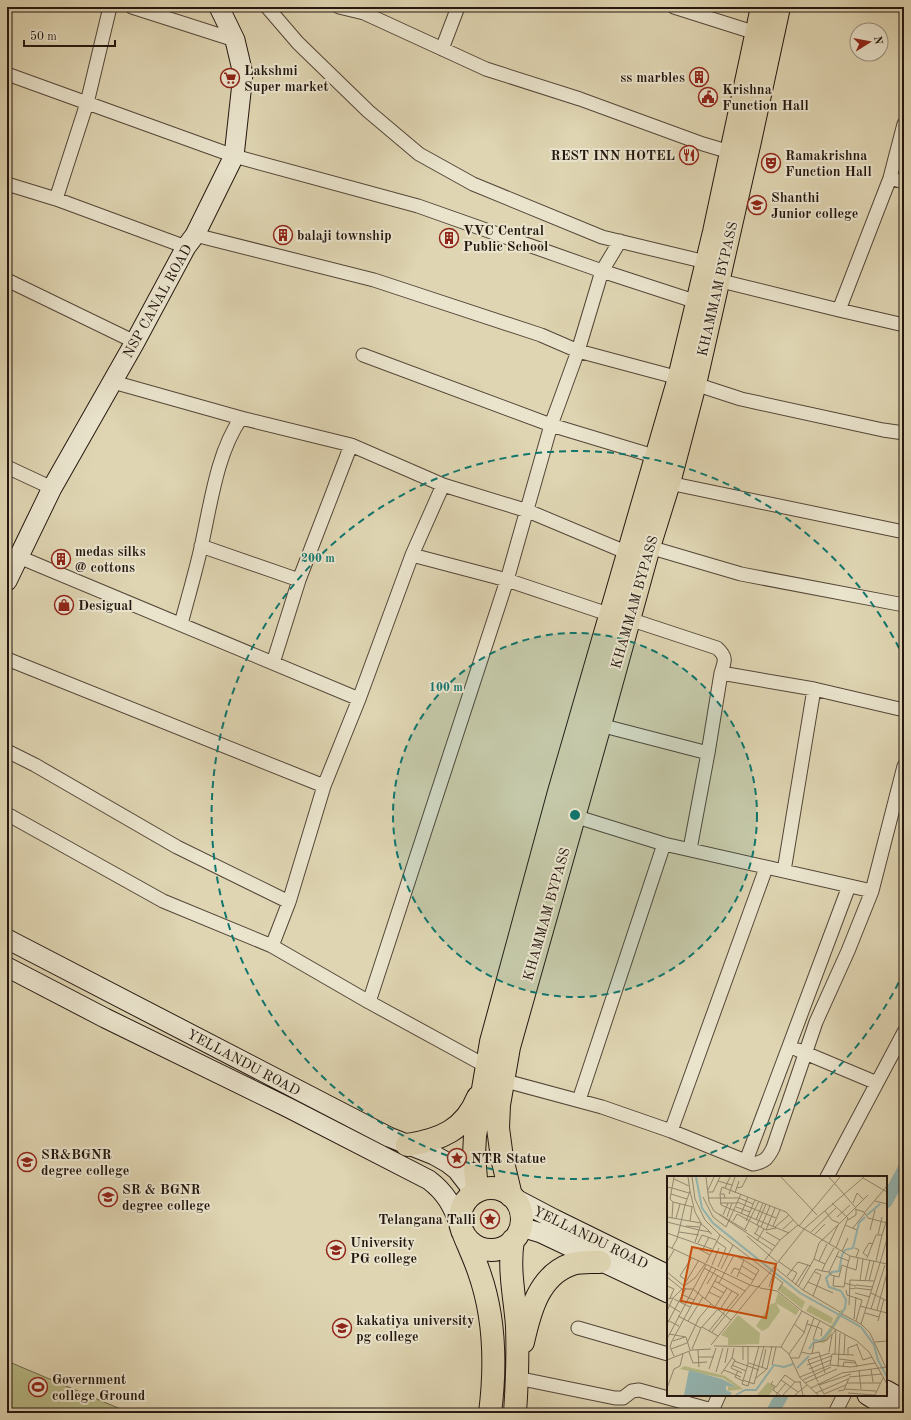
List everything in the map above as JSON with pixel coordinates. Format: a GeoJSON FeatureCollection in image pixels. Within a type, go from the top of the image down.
{"type":"FeatureCollection","features":[{"type":"Feature","properties":{"kind":"highway","name":"KHAMMAM BYPASS"},"geometry":{"type":"LineString","coordinates":[[513,1197],[502,1158],[498,1134],[499,1105],[491,1074],[509,1046],[600,725],[620,617],[628,553],[657,457],[711,318],[709,273],[730,152],[762,7]]}},
{"type":"Feature","properties":{"kind":"highway","name":"KHAMMAM BYPASS"},"geometry":{"type":"LineString","coordinates":[[476,1191],[474,1172],[475,1136],[491,1074],[492,1042],[559,792],[620,617],[649,547],[669,483],[687,381],[697,302],[709,273],[729,236],[779,7]]}},
{"type":"Feature","properties":{"kind":"highway"},"geometry":{"type":"LineString","coordinates":[[407,1145],[426,1142],[443,1136],[456,1128],[468,1114],[491,1074]]}},
{"type":"Feature","properties":{"kind":"highway"},"geometry":{"type":"LineString","coordinates":[[490,1413],[494,1352],[492,1329],[485,1291],[462,1230],[460,1216],[462,1206],[467,1198],[476,1191],[486,1188],[504,1190],[513,1197],[521,1212],[511,1262],[518,1348],[516,1413]]}},
{"type":"Feature","properties":{"kind":"highway"},"geometry":{"type":"LineString","coordinates":[[462,1230],[474,1245],[487,1250],[497,1250],[506,1246],[517,1233]]}},
{"type":"Feature","properties":{"kind":"highway"},"geometry":{"type":"LineString","coordinates":[[517,1378],[528,1322],[540,1289],[550,1277],[573,1263],[600,1262]]}},
{"type":"Feature","properties":{"kind":"main road","name":"NSP CANAL ROAD"},"geometry":{"type":"LineString","coordinates":[[7,581],[52,488],[135,342],[234,156],[243,74],[235,40],[219,7]]}},
{"type":"Feature","properties":{"kind":"main road","name":"YELLANDU ROAD"},"geometry":{"type":"LineString","coordinates":[[7,939],[389,1137],[434,1155],[457,1170],[476,1191]]}},
{"type":"Feature","properties":{"kind":"main road","name":"YELLANDU ROAD"},"geometry":{"type":"LineString","coordinates":[[7,967],[105,1018],[282,1105],[429,1180],[440,1188],[448,1199],[462,1230]]}},
{"type":"Feature","properties":{"kind":"main road","name":"YELLANDU ROAD"},"geometry":{"type":"LineString","coordinates":[[513,1197],[554,1220],[667,1275]]}},
{"type":"Feature","properties":{"kind":"main road","name":"YELLANDU ROAD"},"geometry":{"type":"LineString","coordinates":[[517,1233],[541,1233],[667,1293]]}},
{"type":"Feature","properties":{"kind":"main road"},"geometry":{"type":"LineString","coordinates":[[887,1391],[904,1400]]}},
{"type":"Feature","properties":{"kind":"main road"},"geometry":{"type":"LineString","coordinates":[[869,1396],[896,1413]]}},
{"type":"Feature","properties":{"kind":"street"},"geometry":{"type":"LineString","coordinates":[[56,199],[87,103],[110,7]]}},
{"type":"Feature","properties":{"kind":"street"},"geometry":{"type":"LineString","coordinates":[[132,7],[235,40]]}},
{"type":"Feature","properties":{"kind":"street"},"geometry":{"type":"LineString","coordinates":[[267,7],[298,43],[368,111],[419,154],[473,184],[602,237],[620,241],[709,273],[838,310],[904,325]]}},
{"type":"Feature","properties":{"kind":"street"},"geometry":{"type":"LineString","coordinates":[[338,7],[365,10],[442,49],[486,69],[580,99],[730,152]]}},
{"type":"Feature","properties":{"kind":"street"},"geometry":{"type":"LineString","coordinates":[[442,49],[458,7]]}},
{"type":"Feature","properties":{"kind":"street"},"geometry":{"type":"LineString","coordinates":[[674,7],[756,33]]}},
{"type":"Feature","properties":{"kind":"street"},"geometry":{"type":"LineString","coordinates":[[7,74],[234,156],[418,206],[602,271],[697,302]]}},
{"type":"Feature","properties":{"kind":"street"},"geometry":{"type":"LineString","coordinates":[[838,310],[890,178],[904,124]]}},
{"type":"Feature","properties":{"kind":"street"},"geometry":{"type":"LineString","coordinates":[[890,178],[904,182]]}},
{"type":"Feature","properties":{"kind":"street"},"geometry":{"type":"LineString","coordinates":[[8,187],[56,199],[190,241],[374,280],[541,335],[578,350],[687,381],[741,400],[883,430],[904,433]]}},
{"type":"Feature","properties":{"kind":"street"},"geometry":{"type":"LineString","coordinates":[[369,1002],[507,580],[528,511],[551,425],[578,350],[602,271],[620,241]]}},
{"type":"Feature","properties":{"kind":"street"},"geometry":{"type":"LineString","coordinates":[[7,280],[135,342]]}},
{"type":"Feature","properties":{"kind":"street"},"geometry":{"type":"LineString","coordinates":[[363,355],[551,425],[657,457]]}},
{"type":"Feature","properties":{"kind":"street"},"geometry":{"type":"LineString","coordinates":[[113,382],[242,418],[351,445],[443,485],[528,511],[628,553]]}},
{"type":"Feature","properties":{"kind":"street"},"geometry":{"type":"LineString","coordinates":[[181,624],[201,546],[216,476],[233,431],[242,418]]}},
{"type":"Feature","properties":{"kind":"street"},"geometry":{"type":"LineString","coordinates":[[272,663],[299,580],[351,445]]}},
{"type":"Feature","properties":{"kind":"street"},"geometry":{"type":"LineString","coordinates":[[7,467],[52,488]]}},
{"type":"Feature","properties":{"kind":"street"},"geometry":{"type":"LineString","coordinates":[[669,483],[904,532]]}},
{"type":"Feature","properties":{"kind":"street"},"geometry":{"type":"LineString","coordinates":[[272,946],[289,902],[324,786],[360,698],[412,555],[443,485]]}},
{"type":"Feature","properties":{"kind":"street"},"geometry":{"type":"LineString","coordinates":[[201,546],[299,580]]}},
{"type":"Feature","properties":{"kind":"street"},"geometry":{"type":"LineString","coordinates":[[649,547],[741,574],[904,605]]}},
{"type":"Feature","properties":{"kind":"street"},"geometry":{"type":"LineString","coordinates":[[412,555],[507,580],[717,648],[722,652],[725,660],[721,673],[690,849]]}},
{"type":"Feature","properties":{"kind":"street"},"geometry":{"type":"LineString","coordinates":[[19,557],[272,663],[360,698]]}},
{"type":"Feature","properties":{"kind":"street"},"geometry":{"type":"LineString","coordinates":[[7,659],[324,786]]}},
{"type":"Feature","properties":{"kind":"street"},"geometry":{"type":"LineString","coordinates":[[721,673],[814,689],[904,710]]}},
{"type":"Feature","properties":{"kind":"street"},"geometry":{"type":"LineString","coordinates":[[784,872],[814,689]]}},
{"type":"Feature","properties":{"kind":"street"},"geometry":{"type":"LineString","coordinates":[[600,725],[708,753]]}},
{"type":"Feature","properties":{"kind":"street"},"geometry":{"type":"LineString","coordinates":[[7,752],[35,765],[177,847],[289,902]]}},
{"type":"Feature","properties":{"kind":"street"},"geometry":{"type":"LineString","coordinates":[[7,814],[163,901],[272,946],[491,1074],[579,1100],[671,1131],[753,1164],[762,1163],[768,1158],[773,1148],[816,1022],[848,951],[872,891],[904,766]]}},
{"type":"Feature","properties":{"kind":"street"},"geometry":{"type":"LineString","coordinates":[[574,816],[664,844],[872,891]]}},
{"type":"Feature","properties":{"kind":"street"},"geometry":{"type":"LineString","coordinates":[[579,1100],[664,844]]}},
{"type":"Feature","properties":{"kind":"street"},"geometry":{"type":"LineString","coordinates":[[671,1131],[766,868]]}},
{"type":"Feature","properties":{"kind":"street"},"geometry":{"type":"LineString","coordinates":[[746,1161],[849,886]]}},
{"type":"Feature","properties":{"kind":"street"},"geometry":{"type":"LineString","coordinates":[[828,1176],[904,1032]]}},
{"type":"Feature","properties":{"kind":"street"},"geometry":{"type":"LineString","coordinates":[[789,1047],[877,1083]]}},
{"type":"Feature","properties":{"kind":"street"},"geometry":{"type":"LineString","coordinates":[[578,1328],[667,1354]]}},
{"type":"Feature","properties":{"kind":"street"},"geometry":{"type":"LineString","coordinates":[[517,1378],[615,1398],[623,1398],[632,1391],[639,1390],[712,1412],[719,1396]]}},
{"type":"Feature","properties":{"kind":"street"},"geometry":{"type":"LineString","coordinates":[[835,1413],[844,1396]]}},
{"type":"Feature","properties":{"kind":"green space","name":"Government college Ground"},"geometry":{"type":"Polygon","coordinates":[[[7,1361],[130,1413],[7,1413],[7,1361]]]}},
{"type":"Feature","properties":{"kind":"waterway"},"geometry":{"type":"LineString","coordinates":[[887,1200],[904,1169]]}},
{"type":"Feature","properties":{"kind":"waterway"},"geometry":{"type":"LineString","coordinates":[[772,1413],[781,1396]]}},
{"type":"Feature","properties":{"kind":"place","name":"ss marbles"},"geometry":{"type":"Point","coordinates":[699,77]}},
{"type":"Feature","properties":{"kind":"place","name":"Lakshmi Super market"},"geometry":{"type":"Point","coordinates":[230,78]}},
{"type":"Feature","properties":{"kind":"place","name":"Krishna Function Hall"},"geometry":{"type":"Point","coordinates":[708,97]}},
{"type":"Feature","properties":{"kind":"place","name":"REST INN HOTEL"},"geometry":{"type":"Point","coordinates":[689,155]}},
{"type":"Feature","properties":{"kind":"place","name":"Ramakrishna Function Hall"},"geometry":{"type":"Point","coordinates":[771,163]}},
{"type":"Feature","properties":{"kind":"place","name":"Shanthi Junior college"},"geometry":{"type":"Point","coordinates":[757,205]}},
{"type":"Feature","properties":{"kind":"place","name":"balaji township"},"geometry":{"type":"Point","coordinates":[283,235]}},
{"type":"Feature","properties":{"kind":"place","name":"VVC Central Public School"},"geometry":{"type":"Point","coordinates":[449,238]}},
{"type":"Feature","properties":{"kind":"place","name":"medas silks @ cottons"},"geometry":{"type":"Point","coordinates":[61,559]}},
{"type":"Feature","properties":{"kind":"place","name":"Desigual"},"geometry":{"type":"Point","coordinates":[64,605]}},
{"type":"Feature","properties":{"kind":"place","name":"NTR Statue"},"geometry":{"type":"Point","coordinates":[457,1158]}},
{"type":"Feature","properties":{"kind":"place","name":"SR&BGNR degree college"},"geometry":{"type":"Point","coordinates":[27,1162]}},
{"type":"Feature","properties":{"kind":"place","name":"SR & BGNR degree college"},"geometry":{"type":"Point","coordinates":[108,1197]}},
{"type":"Feature","properties":{"kind":"place","name":"Telangana Talli"},"geometry":{"type":"Point","coordinates":[490,1219]}},
{"type":"Feature","properties":{"kind":"place","name":"University PG college"},"geometry":{"type":"Point","coordinates":[336,1250]}},
{"type":"Feature","properties":{"kind":"place","name":"kakatiya university pg college"},"geometry":{"type":"Point","coordinates":[342,1328]}},
{"type":"Feature","properties":{"kind":"place","name":"Government college Ground"},"geometry":{"type":"Point","coordinates":[38,1387]}}]}
